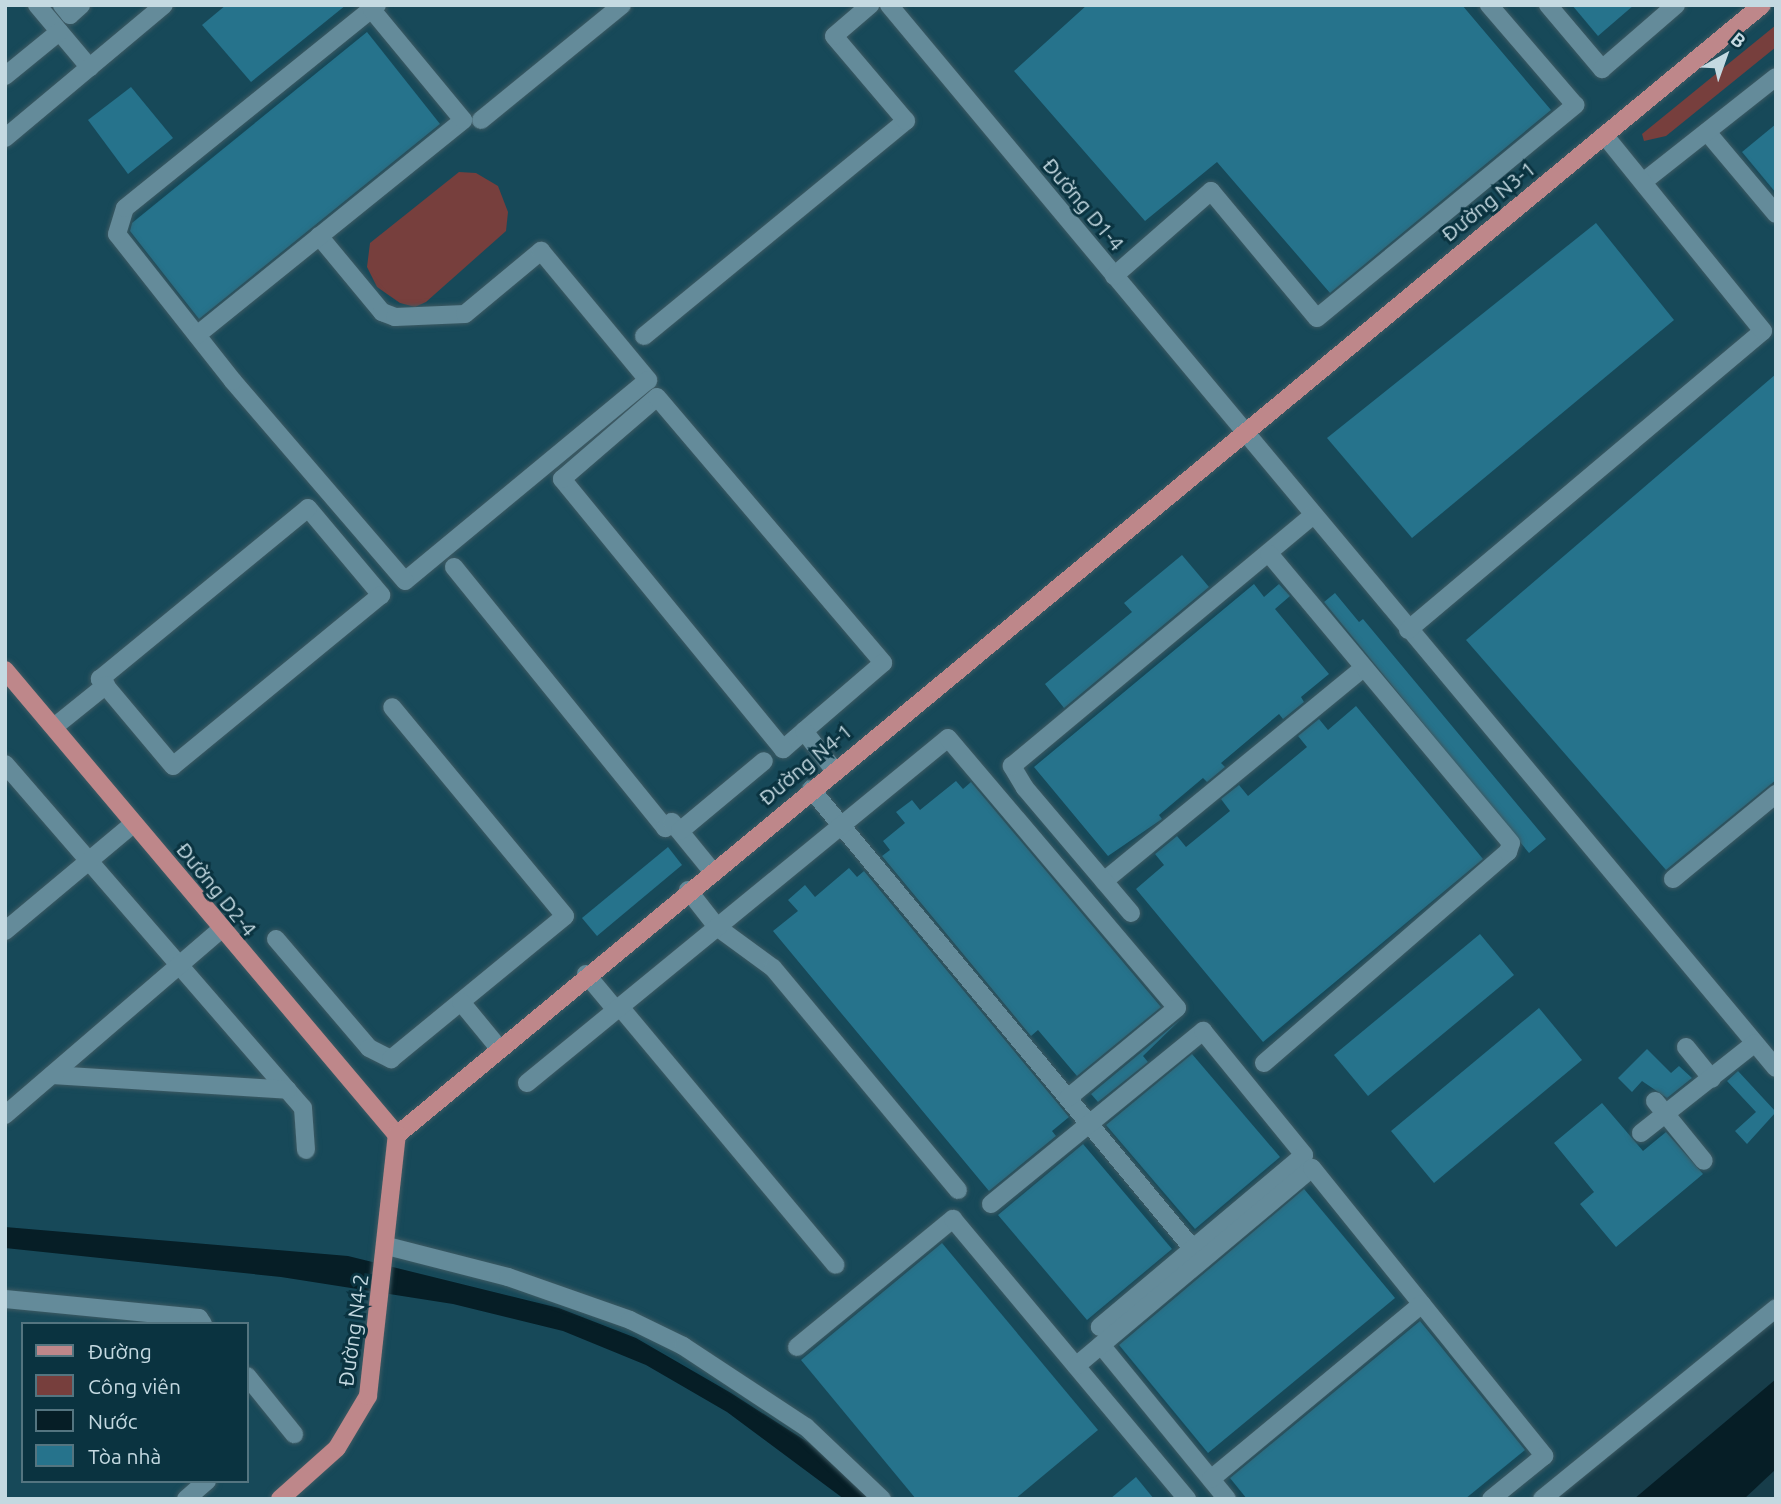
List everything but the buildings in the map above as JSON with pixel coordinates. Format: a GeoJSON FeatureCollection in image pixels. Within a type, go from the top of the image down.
{"type":"FeatureCollection","features":[{"type":"Feature","properties":{"kind":"main road","name":"Đường N3-1"},"geometry":{"type":"LineString","coordinates":[[1244,431],[1762,5]]}},
{"type":"Feature","properties":{"kind":"main road","name":"Đường N4-1"},"geometry":{"type":"LineString","coordinates":[[397,1135],[498,1047],[1244,431]]}},
{"type":"Feature","properties":{"kind":"main road","name":"Đường D2-4"},"geometry":{"type":"LineString","coordinates":[[5,670],[134,822],[220,930],[397,1135]]}},
{"type":"Feature","properties":{"kind":"main road","name":"Đường N4-2"},"geometry":{"type":"LineString","coordinates":[[280,1499],[337,1448],[355,1424],[370,1389],[380,1315],[397,1135]]}},
{"type":"Feature","properties":{"kind":"street"},"geometry":{"type":"LineString","coordinates":[[37,5],[90,68]]}},
{"type":"Feature","properties":{"kind":"street"},"geometry":{"type":"LineString","coordinates":[[62,5],[70,15],[81,5]]}},
{"type":"Feature","properties":{"kind":"street"},"geometry":{"type":"LineString","coordinates":[[5,138],[164,5]]}},
{"type":"Feature","properties":{"kind":"street"},"geometry":{"type":"LineString","coordinates":[[481,120],[622,5]]}},
{"type":"Feature","properties":{"kind":"street"},"geometry":{"type":"LineString","coordinates":[[644,336],[906,121],[834,36],[870,5]]}},
{"type":"Feature","properties":{"kind":"street","name":"Đường D1-4"},"geometry":{"type":"LineString","coordinates":[[889,5],[1776,1068]]}},
{"type":"Feature","properties":{"kind":"street"},"geometry":{"type":"LineString","coordinates":[[1114,276],[1210,191],[1317,318],[1574,105],[1489,5]]}},
{"type":"Feature","properties":{"kind":"street"},"geometry":{"type":"LineString","coordinates":[[1548,5],[1602,69],[1676,5]]}},
{"type":"Feature","properties":{"kind":"street"},"geometry":{"type":"LineString","coordinates":[[197,335],[319,236],[463,120],[374,7],[120,214],[117,234],[197,335],[405,581],[648,380],[541,251],[465,314],[395,317],[382,312],[319,236]]}},
{"type":"Feature","properties":{"kind":"street"},"geometry":{"type":"LineString","coordinates":[[5,76],[59,32]]}},
{"type":"Feature","properties":{"kind":"street"},"geometry":{"type":"LineString","coordinates":[[1643,183],[1776,77]]}},
{"type":"Feature","properties":{"kind":"street"},"geometry":{"type":"LineString","coordinates":[[1707,132],[1776,214]]}},
{"type":"Feature","properties":{"kind":"street"},"geometry":{"type":"LineString","coordinates":[[1408,629],[1763,331],[1604,135]]}},
{"type":"Feature","properties":{"kind":"street"},"geometry":{"type":"LineString","coordinates":[[657,397],[883,663],[804,731],[783,749],[562,479],[657,397]]}},
{"type":"Feature","properties":{"kind":"street"},"geometry":{"type":"LineString","coordinates":[[308,508],[381,595],[173,766],[106,685],[100,679],[308,508]]}},
{"type":"Feature","properties":{"kind":"street"},"geometry":{"type":"LineString","coordinates":[[1130,913],[1012,766],[1313,515]]}},
{"type":"Feature","properties":{"kind":"street"},"geometry":{"type":"LineString","coordinates":[[1264,1063],[1508,852],[1511,843],[1269,554]]}},
{"type":"Feature","properties":{"kind":"street"},"geometry":{"type":"LineString","coordinates":[[454,567],[665,828],[672,822],[712,871]]}},
{"type":"Feature","properties":{"kind":"street"},"geometry":{"type":"LineString","coordinates":[[1104,881],[1363,668]]}},
{"type":"Feature","properties":{"kind":"street"},"geometry":{"type":"LineString","coordinates":[[54,727],[106,685]]}},
{"type":"Feature","properties":{"kind":"street"},"geometry":{"type":"LineString","coordinates":[[276,939],[383,1057],[395,1057],[565,916],[392,707]]}},
{"type":"Feature","properties":{"kind":"street"},"geometry":{"type":"LineString","coordinates":[[804,731],[834,770]]}},
{"type":"Feature","properties":{"kind":"street"},"geometry":{"type":"LineString","coordinates":[[527,1083],[948,738],[1177,1008],[1068,1098]]}},
{"type":"Feature","properties":{"kind":"street"},"geometry":{"type":"LineString","coordinates":[[680,831],[764,761]]}},
{"type":"Feature","properties":{"kind":"street"},"geometry":{"type":"LineString","coordinates":[[5,764],[177,967],[288,1090],[307,1116],[306,1150]]}},
{"type":"Feature","properties":{"kind":"street"},"geometry":{"type":"LineString","coordinates":[[811,789],[1193,1248]]}},
{"type":"Feature","properties":{"kind":"street"},"geometry":{"type":"LineString","coordinates":[[1673,879],[1776,794]]}},
{"type":"Feature","properties":{"kind":"street"},"geometry":{"type":"LineString","coordinates":[[5,931],[134,822]]}},
{"type":"Feature","properties":{"kind":"street"},"geometry":{"type":"LineString","coordinates":[[688,890],[717,927],[773,968],[958,1190]]}},
{"type":"Feature","properties":{"kind":"street"},"geometry":{"type":"LineString","coordinates":[[5,1115],[220,930]]}},
{"type":"Feature","properties":{"kind":"street"},"geometry":{"type":"LineString","coordinates":[[586,974],[618,1008],[836,1265]]}},
{"type":"Feature","properties":{"kind":"street"},"geometry":{"type":"LineString","coordinates":[[461,1002],[498,1047]]}},
{"type":"Feature","properties":{"kind":"street"},"geometry":{"type":"LineString","coordinates":[[991,1204],[1203,1031],[1304,1156],[1193,1248],[1101,1336],[1076,1366]]}},
{"type":"Feature","properties":{"kind":"street"},"geometry":{"type":"LineString","coordinates":[[1641,1133],[1668,1117],[1755,1043]]}},
{"type":"Feature","properties":{"kind":"street"},"geometry":{"type":"LineString","coordinates":[[1686,1047],[1712,1079]]}},
{"type":"Feature","properties":{"kind":"street"},"geometry":{"type":"LineString","coordinates":[[52,1075],[288,1090]]}},
{"type":"Feature","properties":{"kind":"street"},"geometry":{"type":"LineString","coordinates":[[1655,1101],[1704,1161]]}},
{"type":"Feature","properties":{"kind":"street"},"geometry":{"type":"LineString","coordinates":[[1101,1336],[1312,1168],[1545,1456],[1491,1499]]}},
{"type":"Feature","properties":{"kind":"street"},"geometry":{"type":"LineString","coordinates":[[797,1348],[953,1219],[1187,1499]]}},
{"type":"Feature","properties":{"kind":"street"},"geometry":{"type":"LineString","coordinates":[[387,1246],[508,1277],[630,1320],[683,1346],[806,1427],[882,1499]]}},
{"type":"Feature","properties":{"kind":"street"},"geometry":{"type":"LineString","coordinates":[[5,1299],[199,1318],[202,1322]]}},
{"type":"Feature","properties":{"kind":"street"},"geometry":{"type":"LineString","coordinates":[[1211,1479],[1422,1304]]}},
{"type":"Feature","properties":{"kind":"street"},"geometry":{"type":"LineString","coordinates":[[1542,1499],[1776,1308]]}},
{"type":"Feature","properties":{"kind":"street"},"geometry":{"type":"LineString","coordinates":[[1101,1336],[1223,1497]]}},
{"type":"Feature","properties":{"kind":"street"},"geometry":{"type":"LineString","coordinates":[[248,1378],[294,1434]]}},
{"type":"Feature","properties":{"kind":"street"},"geometry":{"type":"LineString","coordinates":[[1139,1441],[1164,1421]]}},
{"type":"Feature","properties":{"kind":"street"},"geometry":{"type":"LineString","coordinates":[[186,1499],[205,1483]]}},
{"type":"Feature","properties":{"kind":"shaded area"},"geometry":{"type":"Polygon","coordinates":[[[5,5],[1776,5],[1776,1309],[1555,1499],[5,1499],[5,5]]]}},
{"type":"Feature","properties":{"kind":"green space"},"geometry":{"type":"Polygon","coordinates":[[[1776,25],[1776,47],[1666,136],[1644,141],[1642,134],[1776,25]]]}},
{"type":"Feature","properties":{"kind":"green space"},"geometry":{"type":"Polygon","coordinates":[[[459,172],[476,173],[498,186],[508,212],[506,231],[426,302],[415,307],[400,303],[377,287],[367,267],[370,243],[459,172]]]}},
{"type":"Feature","properties":{"kind":"water"},"geometry":{"type":"Polygon","coordinates":[[[5,1227],[348,1256],[559,1308],[636,1338],[731,1393],[809,1443],[871,1499],[844,1499],[727,1412],[646,1365],[563,1331],[453,1304],[281,1277],[5,1248],[5,1227]]]}},
{"type":"Feature","properties":{"kind":"water"},"geometry":{"type":"Polygon","coordinates":[[[1776,1379],[1776,1469],[1744,1499],[1634,1499],[1776,1379]]]}}]}
